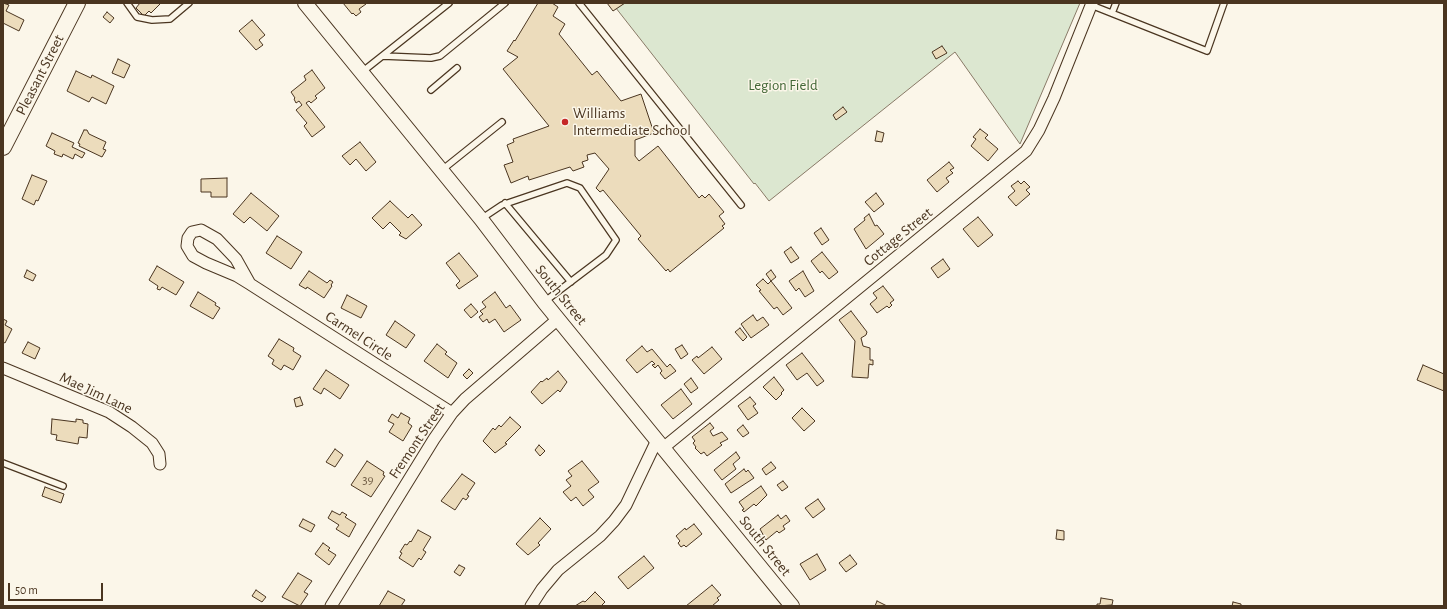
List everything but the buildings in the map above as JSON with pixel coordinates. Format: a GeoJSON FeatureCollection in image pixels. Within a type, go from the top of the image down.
{"type":"FeatureCollection","features":[{"type":"Feature","properties":{"kind":"main road","name":"Pleasant Street"},"geometry":{"type":"LineString","coordinates":[[3,147],[77,3]]}},
{"type":"Feature","properties":{"kind":"street","name":"South Street"},"geometry":{"type":"LineString","coordinates":[[305,3],[442,171],[544,302],[792,606]]}},
{"type":"Feature","properties":{"kind":"street","name":"Cottage Street"},"geometry":{"type":"LineString","coordinates":[[660,444],[1026,151],[1039,130],[1054,98],[1091,4]]}},
{"type":"Feature","properties":{"kind":"street","name":"Carmel Circle"},"geometry":{"type":"LineString","coordinates":[[250,284],[236,259],[218,239],[201,230],[192,232],[188,238],[188,246],[192,256],[216,268],[237,276],[452,413]]}},
{"type":"Feature","properties":{"kind":"street","name":"Fremont Street"},"geometry":{"type":"LineString","coordinates":[[331,606],[434,439],[452,413],[465,399],[558,319]]}},
{"type":"Feature","properties":{"kind":"street","name":"Mae Jim Lane"},"geometry":{"type":"LineString","coordinates":[[3,368],[109,412],[152,443],[159,454],[160,464]]}},
{"type":"Feature","properties":{"kind":"street"},"geometry":{"type":"LineString","coordinates":[[531,606],[542,589],[558,570],[600,536],[614,521],[626,505],[660,444]]}},
{"type":"Feature","properties":{"kind":"lane"},"geometry":{"type":"LineString","coordinates":[[127,3],[137,17],[152,20],[170,19],[189,3]]}},
{"type":"Feature","properties":{"kind":"lane"},"geometry":{"type":"LineString","coordinates":[[362,72],[449,3]]}},
{"type":"Feature","properties":{"kind":"lane"},"geometry":{"type":"LineString","coordinates":[[383,56],[430,58],[440,56],[504,3]]}},
{"type":"Feature","properties":{"kind":"lane"},"geometry":{"type":"LineString","coordinates":[[578,3],[742,205]]}},
{"type":"Feature","properties":{"kind":"lane"},"geometry":{"type":"LineString","coordinates":[[1112,13],[1116,3]]}},
{"type":"Feature","properties":{"kind":"lane"},"geometry":{"type":"LineString","coordinates":[[1091,4],[1207,51],[1224,3]]}},
{"type":"Feature","properties":{"kind":"lane"},"geometry":{"type":"LineString","coordinates":[[431,90],[457,68]]}},
{"type":"Feature","properties":{"kind":"lane"},"geometry":{"type":"LineString","coordinates":[[442,171],[502,122]]}},
{"type":"Feature","properties":{"kind":"lane"},"geometry":{"type":"LineString","coordinates":[[481,220],[498,206],[505,203],[567,183],[580,188],[616,240],[606,255],[544,302]]}},
{"type":"Feature","properties":{"kind":"lane"},"geometry":{"type":"LineString","coordinates":[[505,203],[571,282]]}},
{"type":"Feature","properties":{"kind":"lane"},"geometry":{"type":"LineString","coordinates":[[3,463],[62,486]]}},
{"type":"Feature","properties":{"kind":"green space","name":"Legion Field"},"geometry":{"type":"Polygon","coordinates":[[[612,3],[1080,3],[1020,144],[955,52],[769,201],[612,3]]]}},
{"type":"Feature","properties":{"kind":"place","name":"Williams Intermediate School"},"geometry":{"type":"Point","coordinates":[565,122]}}]}
